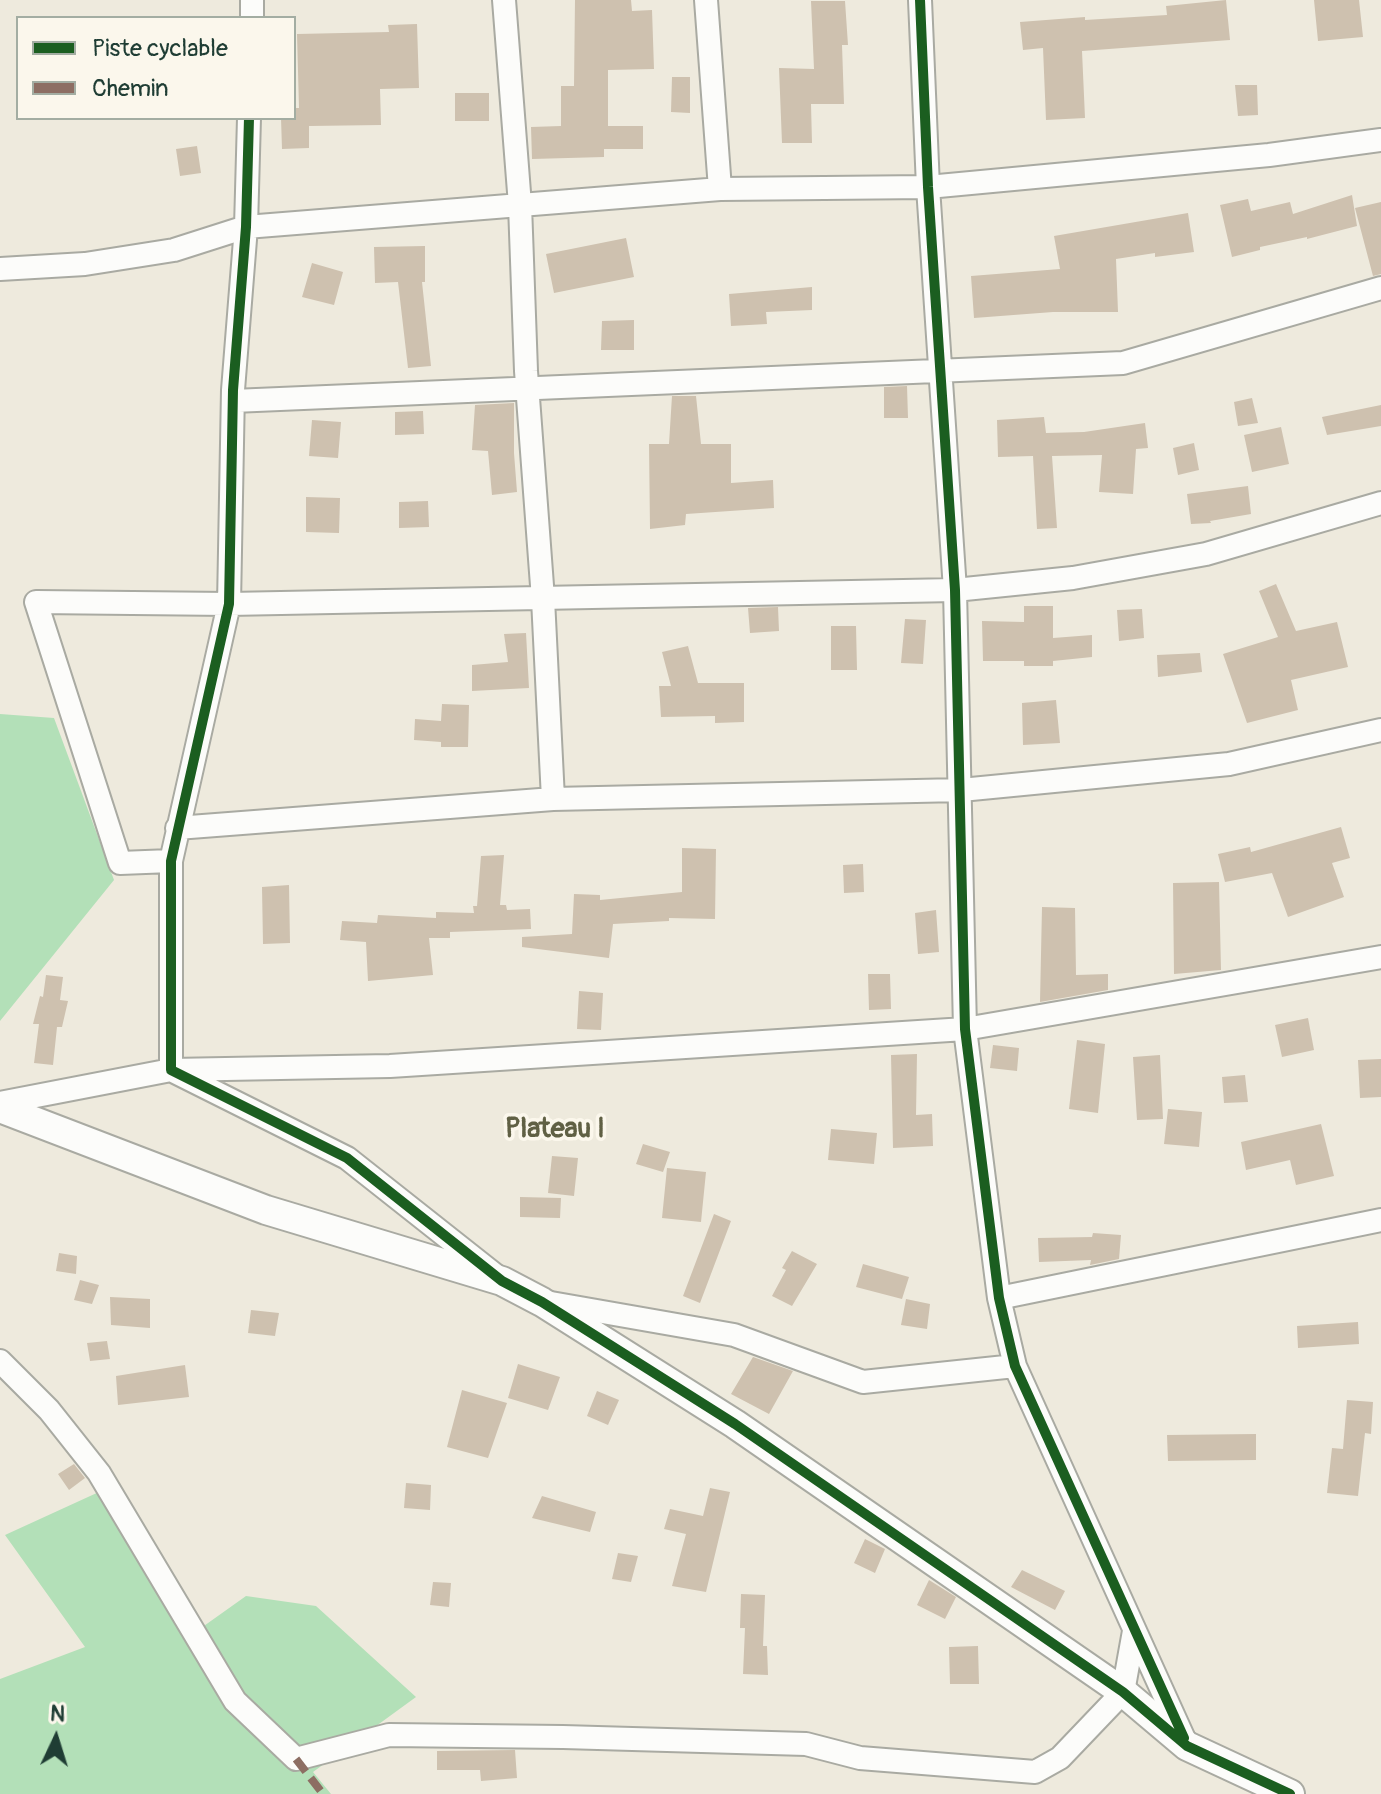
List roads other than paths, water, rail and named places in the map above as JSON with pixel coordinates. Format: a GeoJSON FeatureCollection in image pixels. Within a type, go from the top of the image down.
{"type":"FeatureCollection","features":[{"type":"Feature","properties":{"kind":"street"},"geometry":{"type":"LineString","coordinates":[[504,0],[520,205],[527,387],[543,599],[553,799]]}},
{"type":"Feature","properties":{"kind":"street"},"geometry":{"type":"LineString","coordinates":[[706,0],[720,189]]}},
{"type":"Feature","properties":{"kind":"street"},"geometry":{"type":"LineString","coordinates":[[920,0],[928,187],[955,590],[965,1029],[999,1298],[1015,1366],[1187,1746]]}},
{"type":"Feature","properties":{"kind":"street"},"geometry":{"type":"LineString","coordinates":[[171,1070],[171,861],[229,604],[233,401],[246,227],[249,120]]}},
{"type":"Feature","properties":{"kind":"street"},"geometry":{"type":"LineString","coordinates":[[0,269],[85,264],[174,250],[246,227],[720,189],[928,187],[1269,155],[1381,140]]}},
{"type":"Feature","properties":{"kind":"street"},"geometry":{"type":"LineString","coordinates":[[233,401],[1123,363],[1381,288]]}},
{"type":"Feature","properties":{"kind":"street"},"geometry":{"type":"LineString","coordinates":[[171,861],[120,863],[36,602],[229,604],[955,590],[1073,578],[1206,554],[1381,503]]}},
{"type":"Feature","properties":{"kind":"street"},"geometry":{"type":"LineString","coordinates":[[177,828],[553,799],[961,790],[1229,764],[1381,730]]}},
{"type":"Feature","properties":{"kind":"street"},"geometry":{"type":"LineString","coordinates":[[0,1105],[171,1070],[390,1066],[965,1029],[1381,957]]}},
{"type":"Feature","properties":{"kind":"street"},"geometry":{"type":"LineString","coordinates":[[171,1070],[347,1158],[502,1281],[542,1302],[735,1424],[1123,1692],[1187,1746],[1290,1794]]}},
{"type":"Feature","properties":{"kind":"street"},"geometry":{"type":"LineString","coordinates":[[0,1105],[266,1210],[502,1281]]}},
{"type":"Feature","properties":{"kind":"street"},"geometry":{"type":"LineString","coordinates":[[999,1298],[1381,1220]]}},
{"type":"Feature","properties":{"kind":"street"},"geometry":{"type":"LineString","coordinates":[[542,1302],[734,1335],[863,1382],[1015,1366]]}},
{"type":"Feature","properties":{"kind":"street"},"geometry":{"type":"LineString","coordinates":[[0,1361],[49,1410],[99,1473],[235,1701],[296,1759],[389,1735],[563,1737],[806,1744],[860,1758],[1035,1772],[1060,1758],[1123,1692],[1134,1631]]}},
{"type":"Feature","properties":{"kind":"district","name":"Plateau I"},"geometry":{"type":"Point","coordinates":[555,1130]}}]}
